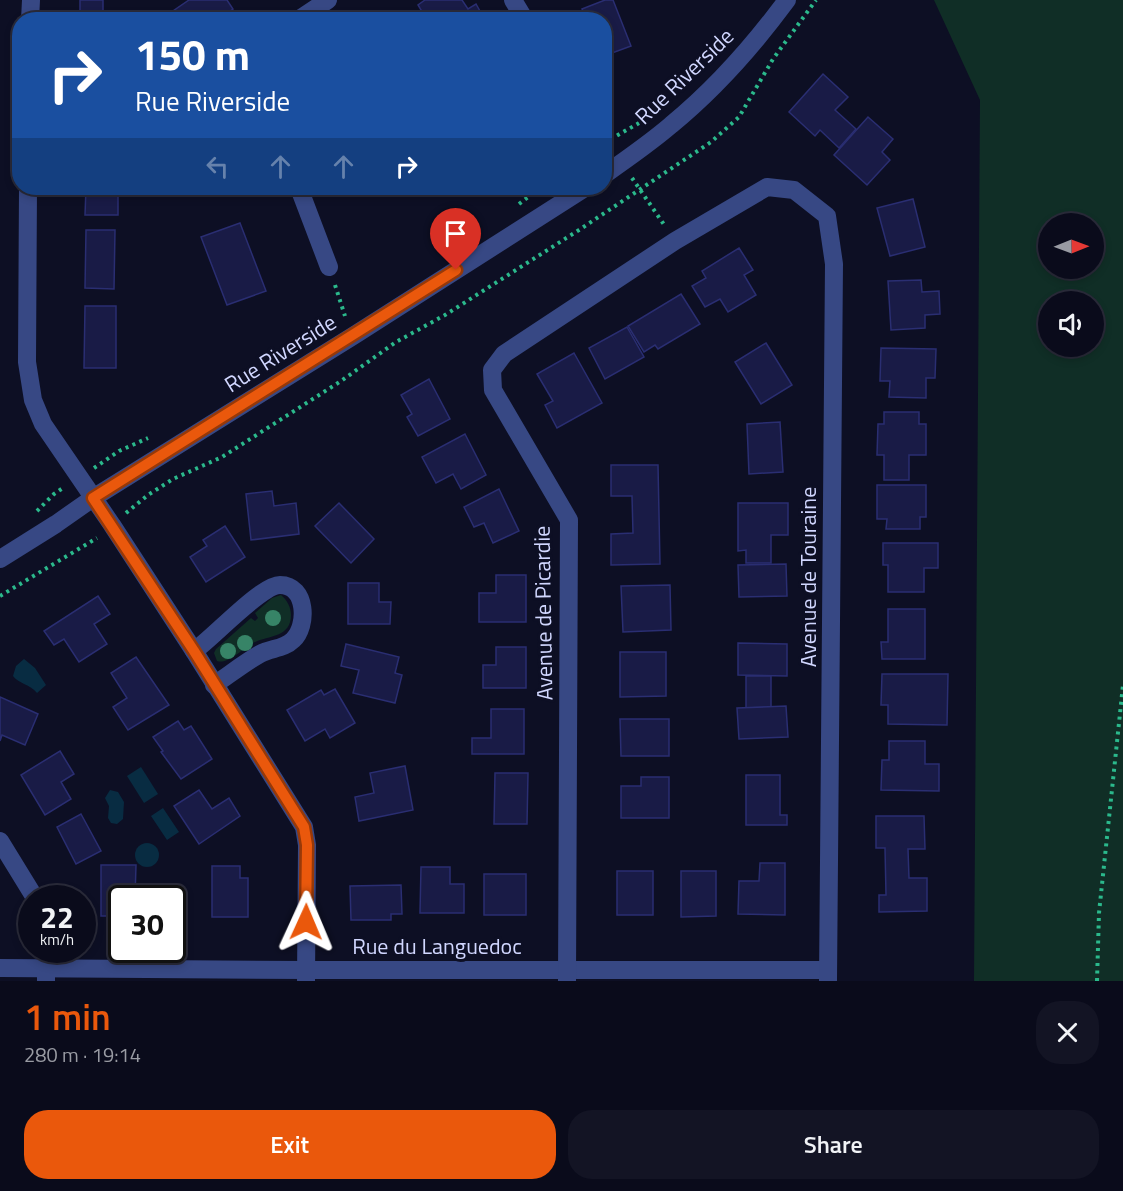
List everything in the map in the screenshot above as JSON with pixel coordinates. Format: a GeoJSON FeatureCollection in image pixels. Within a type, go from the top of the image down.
{"type":"FeatureCollection","features":[{"type":"Feature","properties":{"kind":"street"},"geometry":{"type":"LineString","coordinates":[[310,12],[328,0]]}},
{"type":"Feature","properties":{"kind":"street","name":"Rue Riverside"},"geometry":{"type":"LineString","coordinates":[[612,169],[640,150],[705,95],[749,47],[787,0]]}},
{"type":"Feature","properties":{"kind":"street","name":"Avenue de Picardie"},"geometry":{"type":"LineString","coordinates":[[567,975],[569,520],[493,390],[492,370],[504,354],[685,235],[767,187],[794,190]]}},
{"type":"Feature","properties":{"kind":"street","name":"Avenue de Touraine"},"geometry":{"type":"LineString","coordinates":[[794,190],[827,216],[834,264],[828,975]]}},
{"type":"Feature","properties":{"kind":"street"},"geometry":{"type":"LineString","coordinates":[[28,195],[27,353],[31,388],[43,424],[194,651],[304,827],[307,845],[306,976]]}},
{"type":"Feature","properties":{"kind":"street"},"geometry":{"type":"LineString","coordinates":[[302,195],[329,267]]}},
{"type":"Feature","properties":{"kind":"street","name":"Rue Riverside"},"geometry":{"type":"LineString","coordinates":[[0,559],[574,195]]}},
{"type":"Feature","properties":{"kind":"street"},"geometry":{"type":"LineString","coordinates":[[194,651],[211,639],[265,589],[280,585],[286,586],[298,595],[301,602],[302,620],[296,637],[291,643],[262,653],[214,685]]}},
{"type":"Feature","properties":{"kind":"street"},"geometry":{"type":"LineString","coordinates":[[0,841],[27,885]]}},
{"type":"Feature","properties":{"kind":"street","name":"Rue du Languedoc"},"geometry":{"type":"LineString","coordinates":[[0,968],[46,975],[828,975]]}},
{"type":"Feature","properties":{"kind":"path"},"geometry":{"type":"LineString","coordinates":[[126,513],[173,479],[222,457],[341,381],[396,342],[445,315],[641,190],[711,142],[732,125],[742,112],[777,54],[816,0]]}},
{"type":"Feature","properties":{"kind":"path","name":"Rue Riverside"},"geometry":{"type":"LineString","coordinates":[[612,138],[646,118]]}},
{"type":"Feature","properties":{"kind":"path"},"geometry":{"type":"LineString","coordinates":[[631,177],[668,229]]}},
{"type":"Feature","properties":{"kind":"path"},"geometry":{"type":"LineString","coordinates":[[329,267],[345,316]]}},
{"type":"Feature","properties":{"kind":"path"},"geometry":{"type":"LineString","coordinates":[[34,513],[54,494],[66,487]]}},
{"type":"Feature","properties":{"kind":"path"},"geometry":{"type":"LineString","coordinates":[[0,597],[100,536]]}},
{"type":"Feature","properties":{"kind":"path"},"geometry":{"type":"LineString","coordinates":[[1097,981],[1099,913],[1123,685]]}},
{"type":"Feature","properties":{"kind":"green space"},"geometry":{"type":"Polygon","coordinates":[[[934,0],[1123,0],[1123,981],[974,981],[980,100],[934,0]]]}},
{"type":"Feature","properties":{"kind":"green space"},"geometry":{"type":"Polygon","coordinates":[[[281,595],[291,612],[287,628],[278,635],[253,643],[226,661],[217,661],[214,653],[216,649],[251,618],[255,621],[258,618],[255,613],[272,598],[281,595]]]}},
{"type":"Feature","properties":{"kind":"water"},"geometry":{"type":"Polygon","coordinates":[[[24,659],[35,668],[46,685],[37,693],[13,676],[16,666],[24,659]]]}},
{"type":"Feature","properties":{"kind":"water"},"geometry":{"type":"Polygon","coordinates":[[[141,767],[158,794],[144,803],[127,776],[141,767]]]}},
{"type":"Feature","properties":{"kind":"water"},"geometry":{"type":"Polygon","coordinates":[[[110,790],[118,792],[124,802],[123,819],[117,824],[111,823],[108,818],[109,806],[105,798],[110,790]]]}},
{"type":"Feature","properties":{"kind":"water"},"geometry":{"type":"Polygon","coordinates":[[[163,808],[179,832],[167,840],[151,816],[163,808]]]}},
{"type":"Feature","properties":{"kind":"water"},"geometry":{"type":"Polygon","coordinates":[[[147,843],[156,846],[159,855],[156,864],[147,867],[138,864],[135,855],[138,846],[147,843]]]}},
{"type":"Feature","properties":{"kind":"building"},"geometry":{"type":"Polygon","coordinates":[[[80,0],[103,0],[103,12],[80,12],[80,0]]]}},
{"type":"Feature","properties":{"kind":"building"},"geometry":{"type":"Polygon","coordinates":[[[189,0],[227,0],[233,9],[229,12],[173,11],[189,0]]]}},
{"type":"Feature","properties":{"kind":"building"},"geometry":{"type":"Polygon","coordinates":[[[425,0],[462,0],[468,9],[476,4],[480,12],[422,12],[418,5],[425,0]]]}},
{"type":"Feature","properties":{"kind":"building"},"geometry":{"type":"Polygon","coordinates":[[[605,0],[613,0],[631,46],[612,53],[612,12],[583,12],[582,9],[605,0]]]}},
{"type":"Feature","properties":{"kind":"building"},"geometry":{"type":"Polygon","coordinates":[[[823,74],[848,97],[835,110],[856,129],[839,148],[820,130],[815,136],[789,112],[823,74]]]}},
{"type":"Feature","properties":{"kind":"building"},"geometry":{"type":"Polygon","coordinates":[[[868,117],[893,139],[882,152],[890,160],[867,185],[834,155],[868,117]]]}},
{"type":"Feature","properties":{"kind":"building"},"geometry":{"type":"Polygon","coordinates":[[[86,195],[118,195],[118,215],[85,215],[86,195]]]}},
{"type":"Feature","properties":{"kind":"building"},"geometry":{"type":"Polygon","coordinates":[[[913,199],[925,247],[890,256],[877,208],[913,199]]]}},
{"type":"Feature","properties":{"kind":"building"},"geometry":{"type":"Polygon","coordinates":[[[240,223],[266,291],[227,305],[201,237],[240,223]]]}},
{"type":"Feature","properties":{"kind":"building"},"geometry":{"type":"Polygon","coordinates":[[[86,230],[115,230],[114,289],[85,288],[86,230]]]}},
{"type":"Feature","properties":{"kind":"building"},"geometry":{"type":"Polygon","coordinates":[[[739,248],[753,270],[744,275],[756,295],[728,312],[720,299],[705,307],[692,286],[706,278],[702,271],[739,248]]]}},
{"type":"Feature","properties":{"kind":"building"},"geometry":{"type":"Polygon","coordinates":[[[921,280],[922,292],[939,291],[940,314],[925,315],[925,328],[891,330],[888,281],[921,280]]]}},
{"type":"Feature","properties":{"kind":"building"},"geometry":{"type":"Polygon","coordinates":[[[681,294],[700,324],[658,349],[655,345],[644,352],[628,326],[681,294]]]}},
{"type":"Feature","properties":{"kind":"building"},"geometry":{"type":"Polygon","coordinates":[[[85,306],[116,306],[116,368],[84,368],[85,306]]]}},
{"type":"Feature","properties":{"kind":"building"},"geometry":{"type":"Polygon","coordinates":[[[627,327],[644,357],[605,379],[589,348],[627,327]]]}},
{"type":"Feature","properties":{"kind":"building"},"geometry":{"type":"Polygon","coordinates":[[[766,343],[792,385],[761,404],[735,362],[766,343]]]}},
{"type":"Feature","properties":{"kind":"building"},"geometry":{"type":"Polygon","coordinates":[[[881,348],[936,349],[935,378],[926,378],[926,398],[889,397],[890,381],[880,381],[881,348]]]}},
{"type":"Feature","properties":{"kind":"building"},"geometry":{"type":"Polygon","coordinates":[[[574,353],[602,403],[557,428],[545,405],[553,401],[537,374],[574,353]]]}},
{"type":"Feature","properties":{"kind":"building"},"geometry":{"type":"Polygon","coordinates":[[[429,379],[450,419],[418,436],[407,417],[412,414],[401,395],[429,379]]]}},
{"type":"Feature","properties":{"kind":"building"},"geometry":{"type":"Polygon","coordinates":[[[884,412],[919,412],[919,424],[926,424],[926,455],[909,455],[909,480],[884,480],[884,455],[877,455],[878,424],[884,424],[884,412]]]}},
{"type":"Feature","properties":{"kind":"building"},"geometry":{"type":"Polygon","coordinates":[[[780,422],[783,472],[749,474],[747,424],[780,422]]]}},
{"type":"Feature","properties":{"kind":"building"},"geometry":{"type":"Polygon","coordinates":[[[465,434],[486,475],[461,489],[453,474],[436,483],[422,457],[465,434]]]}},
{"type":"Feature","properties":{"kind":"building"},"geometry":{"type":"Polygon","coordinates":[[[611,465],[658,465],[660,564],[611,565],[611,534],[633,533],[632,496],[611,496],[611,465]]]}},
{"type":"Feature","properties":{"kind":"building"},"geometry":{"type":"Polygon","coordinates":[[[877,485],[926,485],[926,517],[920,517],[920,529],[886,529],[887,519],[877,519],[877,485]]]}},
{"type":"Feature","properties":{"kind":"building"},"geometry":{"type":"Polygon","coordinates":[[[499,489],[519,531],[493,543],[484,523],[474,527],[464,507],[499,489]]]}},
{"type":"Feature","properties":{"kind":"building"},"geometry":{"type":"Polygon","coordinates":[[[272,491],[274,506],[296,503],[299,534],[251,540],[246,494],[272,491]]]}},
{"type":"Feature","properties":{"kind":"building"},"geometry":{"type":"Polygon","coordinates":[[[339,503],[374,539],[351,563],[315,526],[339,503]]]}},
{"type":"Feature","properties":{"kind":"building"},"geometry":{"type":"Polygon","coordinates":[[[738,503],[788,503],[788,535],[771,535],[771,563],[746,563],[746,550],[738,551],[738,503]]]}},
{"type":"Feature","properties":{"kind":"building"},"geometry":{"type":"Polygon","coordinates":[[[225,526],[245,557],[206,582],[190,557],[207,546],[203,540],[225,526]]]}},
{"type":"Feature","properties":{"kind":"building"},"geometry":{"type":"Polygon","coordinates":[[[883,543],[938,543],[938,568],[924,568],[924,592],[888,592],[888,565],[883,565],[883,543]]]}},
{"type":"Feature","properties":{"kind":"building"},"geometry":{"type":"Polygon","coordinates":[[[786,564],[787,596],[739,597],[738,565],[786,564]]]}},
{"type":"Feature","properties":{"kind":"building"},"geometry":{"type":"Polygon","coordinates":[[[496,575],[526,575],[526,622],[479,622],[479,593],[496,593],[496,575]]]}},
{"type":"Feature","properties":{"kind":"building"},"geometry":{"type":"Polygon","coordinates":[[[348,583],[379,583],[379,602],[391,602],[390,624],[348,624],[348,583]]]}},
{"type":"Feature","properties":{"kind":"building"},"geometry":{"type":"Polygon","coordinates":[[[670,585],[671,630],[623,632],[621,586],[670,585]]]}},
{"type":"Feature","properties":{"kind":"building"},"geometry":{"type":"Polygon","coordinates":[[[98,596],[110,614],[94,624],[107,644],[79,662],[64,639],[54,645],[44,631],[98,596]]]}},
{"type":"Feature","properties":{"kind":"building"},"geometry":{"type":"Polygon","coordinates":[[[888,609],[925,609],[925,659],[882,659],[881,642],[888,642],[888,609]]]}},
{"type":"Feature","properties":{"kind":"building"},"geometry":{"type":"Polygon","coordinates":[[[738,643],[787,644],[787,676],[738,675],[738,643]]]}},
{"type":"Feature","properties":{"kind":"building"},"geometry":{"type":"Polygon","coordinates":[[[346,644],[399,657],[395,673],[402,675],[395,703],[353,693],[359,670],[341,666],[346,644]]]}},
{"type":"Feature","properties":{"kind":"building"},"geometry":{"type":"Polygon","coordinates":[[[496,647],[526,647],[526,688],[483,688],[483,665],[496,665],[496,647]]]}},
{"type":"Feature","properties":{"kind":"building"},"geometry":{"type":"Polygon","coordinates":[[[620,652],[666,652],[666,696],[620,697],[620,652]]]}},
{"type":"Feature","properties":{"kind":"building"},"geometry":{"type":"Polygon","coordinates":[[[136,657],[169,705],[128,730],[113,707],[127,698],[111,673],[136,657]]]}},
{"type":"Feature","properties":{"kind":"building"},"geometry":{"type":"Polygon","coordinates":[[[882,674],[948,674],[947,725],[888,724],[888,705],[881,705],[882,674]]]}},
{"type":"Feature","properties":{"kind":"building"},"geometry":{"type":"Polygon","coordinates":[[[746,676],[771,676],[771,707],[746,708],[746,676]]]}},
{"type":"Feature","properties":{"kind":"building"},"geometry":{"type":"Polygon","coordinates":[[[335,689],[355,723],[330,738],[325,729],[305,741],[287,710],[321,690],[324,695],[335,689]]]}},
{"type":"Feature","properties":{"kind":"building"},"geometry":{"type":"Polygon","coordinates":[[[0,697],[38,714],[25,745],[2,735],[0,741],[0,697]]]}},
{"type":"Feature","properties":{"kind":"building"},"geometry":{"type":"Polygon","coordinates":[[[786,706],[788,737],[739,739],[737,708],[786,706]]]}},
{"type":"Feature","properties":{"kind":"building"},"geometry":{"type":"Polygon","coordinates":[[[491,709],[524,709],[524,754],[472,754],[472,738],[491,738],[491,709]]]}},
{"type":"Feature","properties":{"kind":"building"},"geometry":{"type":"Polygon","coordinates":[[[620,719],[669,719],[669,756],[621,756],[620,719]]]}},
{"type":"Feature","properties":{"kind":"building"},"geometry":{"type":"Polygon","coordinates":[[[178,721],[184,730],[191,726],[212,759],[181,779],[153,737],[178,721]]]}},
{"type":"Feature","properties":{"kind":"building"},"geometry":{"type":"Polygon","coordinates":[[[889,741],[925,741],[925,764],[939,764],[939,791],[881,790],[882,760],[889,760],[889,741]]]}},
{"type":"Feature","properties":{"kind":"building"},"geometry":{"type":"Polygon","coordinates":[[[60,751],[74,774],[61,782],[71,799],[45,815],[21,775],[60,751]]]}},
{"type":"Feature","properties":{"kind":"building"},"geometry":{"type":"Polygon","coordinates":[[[405,766],[413,810],[359,821],[355,797],[374,793],[370,773],[405,766]]]}},
{"type":"Feature","properties":{"kind":"building"},"geometry":{"type":"Polygon","coordinates":[[[495,773],[528,773],[527,824],[494,824],[495,773]]]}},
{"type":"Feature","properties":{"kind":"building"},"geometry":{"type":"Polygon","coordinates":[[[746,775],[780,775],[780,815],[787,815],[787,825],[746,825],[746,775]]]}},
{"type":"Feature","properties":{"kind":"building"},"geometry":{"type":"Polygon","coordinates":[[[641,777],[669,777],[669,818],[621,818],[621,786],[641,786],[641,777]]]}},
{"type":"Feature","properties":{"kind":"building"},"geometry":{"type":"Polygon","coordinates":[[[199,790],[212,809],[229,798],[240,816],[199,844],[174,806],[199,790]]]}},
{"type":"Feature","properties":{"kind":"building"},"geometry":{"type":"Polygon","coordinates":[[[81,814],[101,851],[76,864],[57,827],[81,814]]]}},
{"type":"Feature","properties":{"kind":"building"},"geometry":{"type":"Polygon","coordinates":[[[876,816],[924,816],[925,849],[908,849],[909,878],[927,878],[927,911],[879,912],[879,895],[886,895],[885,848],[876,848],[876,816]]]}},
{"type":"Feature","properties":{"kind":"building"},"geometry":{"type":"Polygon","coordinates":[[[760,863],[785,863],[785,915],[738,914],[739,881],[759,881],[760,863]]]}},
{"type":"Feature","properties":{"kind":"building"},"geometry":{"type":"Polygon","coordinates":[[[101,865],[136,865],[135,885],[108,885],[108,916],[101,916],[101,865]]]}},
{"type":"Feature","properties":{"kind":"building"},"geometry":{"type":"Polygon","coordinates":[[[212,866],[240,866],[240,878],[248,878],[248,917],[212,917],[212,866]]]}},
{"type":"Feature","properties":{"kind":"building"},"geometry":{"type":"Polygon","coordinates":[[[421,867],[450,867],[450,884],[464,884],[464,913],[420,913],[421,867]]]}},
{"type":"Feature","properties":{"kind":"building"},"geometry":{"type":"Polygon","coordinates":[[[617,871],[653,871],[653,915],[617,915],[617,871]]]}},
{"type":"Feature","properties":{"kind":"building"},"geometry":{"type":"Polygon","coordinates":[[[681,871],[716,871],[716,916],[681,917],[681,871]]]}},
{"type":"Feature","properties":{"kind":"building"},"geometry":{"type":"Polygon","coordinates":[[[484,874],[526,874],[526,915],[484,915],[484,874]]]}},
{"type":"Feature","properties":{"kind":"building"},"geometry":{"type":"Polygon","coordinates":[[[401,885],[402,914],[391,914],[391,920],[351,920],[350,886],[401,885]]]}},
{"type":"Feature","properties":{"kind":"route"},"geometry":{"type":"LineString","coordinates":[[306,922],[307,845],[304,827],[194,651],[93,498],[456,270]]}}]}
